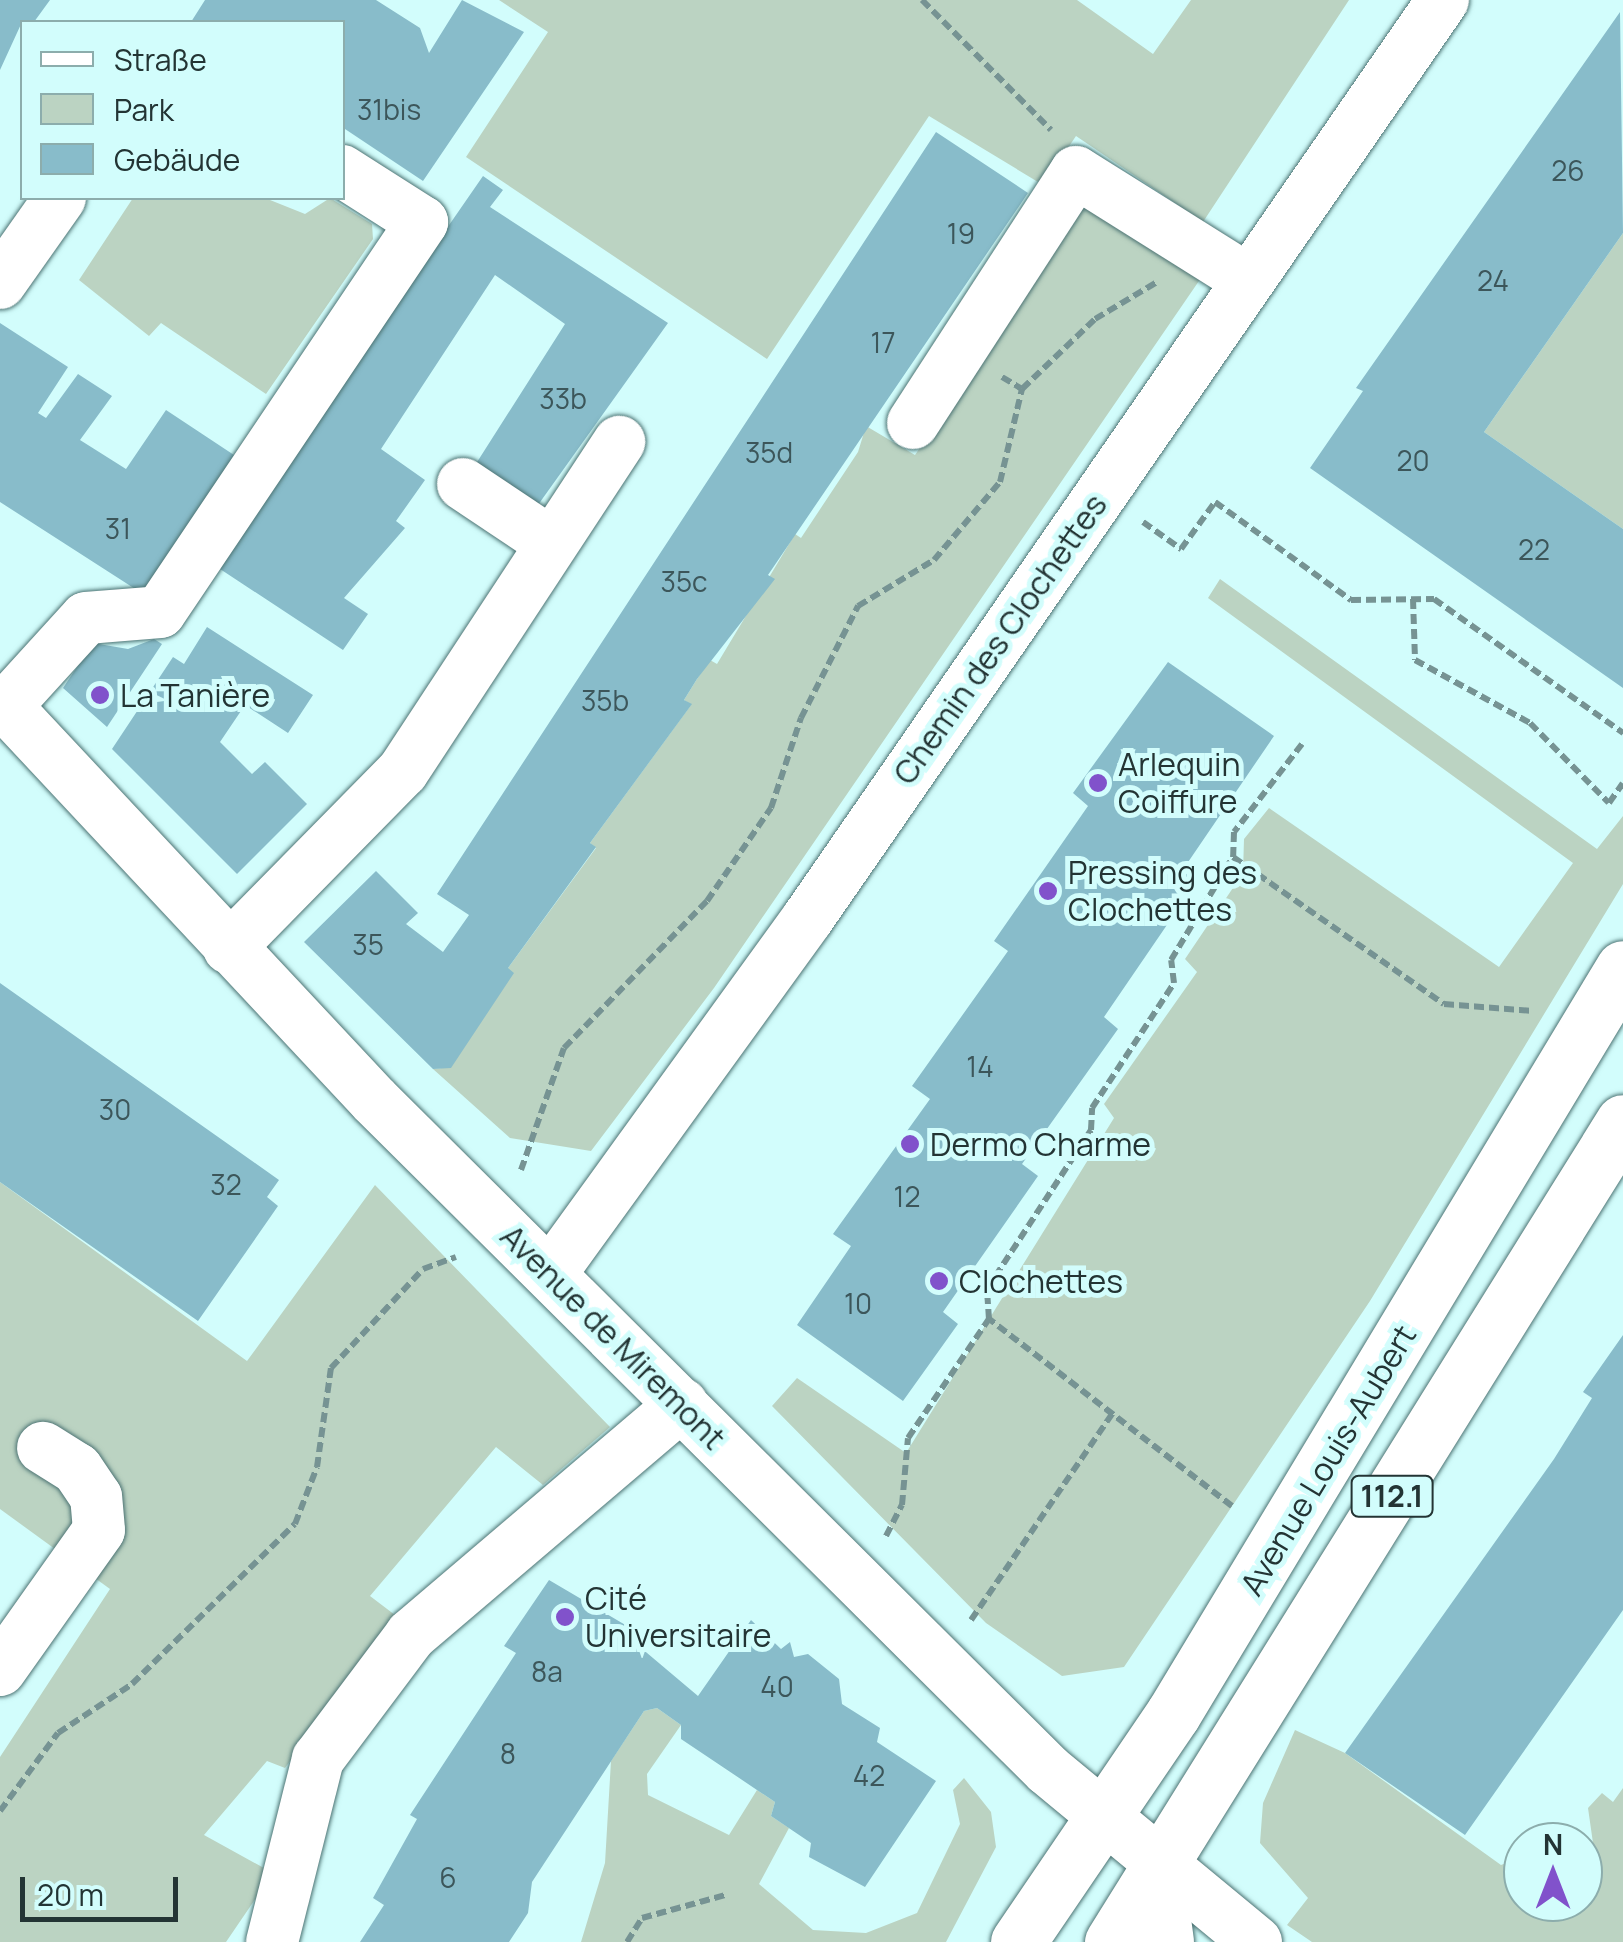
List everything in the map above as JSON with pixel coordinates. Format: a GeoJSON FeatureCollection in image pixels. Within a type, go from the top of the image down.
{"type":"FeatureCollection","features":[{"type":"Feature","properties":{"kind":"main road","name":"Avenue Louis-Aubert"},"geometry":{"type":"LineString","coordinates":[[1018,1942],[1102,1818],[1623,968]]}},
{"type":"Feature","properties":{"kind":"main road","name":"112.1"},"geometry":{"type":"LineString","coordinates":[[1112,1942],[1623,1122]]}},
{"type":"Feature","properties":{"kind":"street","name":"Chemin des Clochettes"},"geometry":{"type":"LineString","coordinates":[[551,1273],[1227,266],[1443,0]]}},
{"type":"Feature","properties":{"kind":"street"},"geometry":{"type":"LineString","coordinates":[[913,423],[1076,172],[1227,266]]}},
{"type":"Feature","properties":{"kind":"street"},"geometry":{"type":"LineString","coordinates":[[2,704],[86,618],[160,612],[422,222],[345,174]]}},
{"type":"Feature","properties":{"kind":"street"},"geometry":{"type":"LineString","coordinates":[[0,283],[59,200]]}},
{"type":"Feature","properties":{"kind":"street"},"geometry":{"type":"LineString","coordinates":[[229,948],[403,771],[618,442]]}},
{"type":"Feature","properties":{"kind":"street"},"geometry":{"type":"LineString","coordinates":[[463,484],[551,543]]}},
{"type":"Feature","properties":{"kind":"street","name":"Avenue de Miremont"},"geometry":{"type":"LineString","coordinates":[[2,704],[229,948],[682,1404],[1102,1818],[1158,1868],[1256,1942]]}},
{"type":"Feature","properties":{"kind":"street"},"geometry":{"type":"LineString","coordinates":[[272,1942],[318,1759],[410,1635],[682,1404]]}},
{"type":"Feature","properties":{"kind":"street"},"geometry":{"type":"LineString","coordinates":[[0,1670],[99,1530],[96,1497],[78,1469],[43,1448]]}},
{"type":"Feature","properties":{"kind":"street"},"geometry":{"type":"LineString","coordinates":[[1158,1868],[1168,1942]]}},
{"type":"Feature","properties":{"kind":"path"},"geometry":{"type":"LineString","coordinates":[[922,0],[1021,92],[1076,172]]}},
{"type":"Feature","properties":{"kind":"path"},"geometry":{"type":"LineString","coordinates":[[519,1176],[564,1048],[707,901],[771,808],[801,718],[858,606],[934,560],[1000,482],[1022,390],[1095,319],[1227,266]]}},
{"type":"Feature","properties":{"kind":"path"},"geometry":{"type":"LineString","coordinates":[[1134,516],[1181,549],[1215,502],[1351,600],[1434,599],[1623,732]]}},
{"type":"Feature","properties":{"kind":"path"},"geometry":{"type":"LineString","coordinates":[[1413,599],[1415,660],[1530,723],[1609,803],[1623,783]]}},
{"type":"Feature","properties":{"kind":"path"},"geometry":{"type":"LineString","coordinates":[[885,1536],[902,1505],[908,1438],[989,1319],[987,1289],[1091,1130],[1092,1108],[1174,983],[1171,960],[1233,857],[1234,832],[1302,744]]}},
{"type":"Feature","properties":{"kind":"path"},"geometry":{"type":"LineString","coordinates":[[1233,857],[1444,1004],[1544,1010]]}},
{"type":"Feature","properties":{"kind":"path"},"geometry":{"type":"LineString","coordinates":[[0,1812],[58,1734],[132,1684],[252,1575],[294,1524],[316,1467],[330,1368],[347,1342],[423,1269],[462,1255]]}},
{"type":"Feature","properties":{"kind":"path"},"geometry":{"type":"LineString","coordinates":[[989,1319],[1232,1506]]}},
{"type":"Feature","properties":{"kind":"path"},"geometry":{"type":"LineString","coordinates":[[970,1621],[1113,1413]]}},
{"type":"Feature","properties":{"kind":"path"},"geometry":{"type":"LineString","coordinates":[[627,1942],[642,1918],[725,1895]]}},
{"type":"Feature","properties":{"kind":"green space"},"geometry":{"type":"Polygon","coordinates":[[[499,0],[1077,0],[1153,54],[1191,0],[1349,0],[1203,222],[1076,136],[1043,185],[929,116],[767,359],[466,157],[548,32],[499,0]]]}},
{"type":"Feature","properties":{"kind":"green space"},"geometry":{"type":"Polygon","coordinates":[[[1088,199],[1201,278],[714,988],[591,1151],[510,1138],[433,1069],[451,1067],[508,968],[596,848],[590,843],[691,705],[684,700],[697,679],[710,660],[717,664],[795,534],[801,538],[858,452],[866,426],[915,455],[1088,199]]]}},
{"type":"Feature","properties":{"kind":"green space"},"geometry":{"type":"Polygon","coordinates":[[[132,200],[270,200],[305,214],[333,200],[372,224],[373,239],[266,394],[161,323],[149,336],[79,280],[132,200]]]}},
{"type":"Feature","properties":{"kind":"green space"},"geometry":{"type":"Polygon","coordinates":[[[1623,233],[1623,529],[1484,432],[1623,233]]]}},
{"type":"Feature","properties":{"kind":"green space"},"geometry":{"type":"Polygon","coordinates":[[[1220,579],[1597,849],[1623,816],[1623,884],[1370,1301],[1124,1667],[1062,1676],[986,1623],[772,1406],[797,1378],[906,1453],[1114,1118],[1104,1104],[1197,972],[1185,959],[1243,873],[1244,839],[1269,808],[1499,967],[1573,863],[1208,598],[1220,579]]]}},
{"type":"Feature","properties":{"kind":"green space"},"geometry":{"type":"Polygon","coordinates":[[[0,1182],[247,1361],[375,1185],[610,1427],[543,1485],[496,1447],[370,1596],[395,1615],[285,1768],[267,1761],[204,1835],[273,1873],[226,1942],[0,1942],[0,1757],[110,1589],[0,1509],[0,1182]]]}},
{"type":"Feature","properties":{"kind":"green space"},"geometry":{"type":"Polygon","coordinates":[[[657,1708],[681,1725],[647,1774],[648,1795],[729,1835],[757,1790],[775,1802],[771,1816],[789,1828],[759,1884],[813,1930],[866,1933],[917,1913],[960,1824],[953,1790],[964,1778],[991,1812],[996,1847],[946,1942],[581,1942],[605,1863],[611,1761],[644,1711],[657,1708]]]}},
{"type":"Feature","properties":{"kind":"green space"},"geometry":{"type":"Polygon","coordinates":[[[1295,1730],[1345,1753],[1503,1864],[1503,1922],[1603,1922],[1603,1822],[1590,1822],[1588,1808],[1602,1793],[1613,1802],[1623,1788],[1623,1942],[1312,1942],[1287,1925],[1308,1898],[1260,1843],[1263,1803],[1295,1730]]]}},
{"type":"Feature","properties":{"kind":"building"},"geometry":{"type":"Polygon","coordinates":[[[0,0],[50,0],[35,20],[20,20],[0,70],[0,0]]]}},
{"type":"Feature","properties":{"kind":"building"},"geometry":{"type":"Polygon","coordinates":[[[205,0],[376,0],[420,28],[429,53],[462,0],[524,32],[423,181],[345,129],[345,20],[192,20],[205,0]]]}},
{"type":"Feature","properties":{"kind":"building"},"geometry":{"type":"Polygon","coordinates":[[[1620,12],[1623,233],[1484,432],[1623,529],[1623,688],[1310,468],[1363,391],[1356,388],[1620,12]]]}},
{"type":"Feature","properties":{"kind":"building"},"geometry":{"type":"Polygon","coordinates":[[[936,132],[1028,193],[768,575],[775,579],[697,679],[684,700],[692,704],[590,843],[596,847],[508,968],[514,973],[451,1068],[433,1069],[304,942],[376,871],[418,913],[406,924],[443,952],[469,915],[437,894],[936,132]]]}},
{"type":"Feature","properties":{"kind":"building"},"geometry":{"type":"Polygon","coordinates":[[[483,176],[503,190],[490,207],[668,323],[533,512],[472,470],[565,324],[495,275],[381,449],[425,480],[396,521],[405,528],[344,598],[368,614],[343,650],[214,565],[483,176]]]}},
{"type":"Feature","properties":{"kind":"building"},"geometry":{"type":"Polygon","coordinates":[[[0,323],[68,367],[38,413],[46,418],[78,374],[112,396],[80,440],[126,469],[166,410],[234,455],[143,594],[0,502],[0,323]]]}},
{"type":"Feature","properties":{"kind":"building"},"geometry":{"type":"Polygon","coordinates":[[[207,627],[313,695],[288,733],[245,705],[220,742],[252,774],[265,762],[307,804],[237,874],[112,749],[173,657],[184,664],[207,627]]]}},
{"type":"Feature","properties":{"kind":"building"},"geometry":{"type":"Polygon","coordinates":[[[154,639],[162,644],[107,727],[63,688],[93,643],[128,649],[154,639]]]}},
{"type":"Feature","properties":{"kind":"building"},"geometry":{"type":"Polygon","coordinates":[[[1168,662],[1274,736],[1182,871],[1197,881],[1104,1017],[1118,1029],[1022,1164],[1038,1176],[943,1312],[958,1324],[903,1401],[797,1325],[851,1246],[833,1234],[930,1099],[912,1086],[1008,951],[994,941],[1088,806],[1073,793],[1168,662]]]}},
{"type":"Feature","properties":{"kind":"building"},"geometry":{"type":"Polygon","coordinates":[[[0,983],[279,1180],[267,1197],[278,1206],[198,1321],[0,1182],[0,983]]]}},
{"type":"Feature","properties":{"kind":"building"},"geometry":{"type":"Polygon","coordinates":[[[1623,1335],[1623,1610],[1465,1835],[1345,1753],[1554,1459],[1592,1398],[1583,1392],[1623,1335]]]}},
{"type":"Feature","properties":{"kind":"building"},"geometry":{"type":"Polygon","coordinates":[[[549,1580],[639,1633],[634,1642],[698,1696],[751,1620],[781,1649],[790,1642],[794,1657],[808,1654],[839,1679],[842,1704],[880,1728],[877,1742],[936,1781],[865,1887],[809,1857],[811,1843],[771,1816],[775,1802],[681,1739],[681,1725],[657,1708],[644,1711],[532,1882],[528,1913],[509,1942],[360,1942],[384,1905],[373,1898],[417,1819],[410,1815],[516,1653],[504,1646],[549,1580]]]}},
{"type":"Feature","properties":{"kind":"place","name":"La Tanière"},"geometry":{"type":"Point","coordinates":[100,695]}},
{"type":"Feature","properties":{"kind":"place","name":"Arlequin Coiffure"},"geometry":{"type":"Point","coordinates":[1098,783]}},
{"type":"Feature","properties":{"kind":"place","name":"Pressing des Clochettes"},"geometry":{"type":"Point","coordinates":[1048,891]}},
{"type":"Feature","properties":{"kind":"place","name":"Dermo Charme"},"geometry":{"type":"Point","coordinates":[910,1144]}},
{"type":"Feature","properties":{"kind":"place","name":"Clochettes"},"geometry":{"type":"Point","coordinates":[939,1281]}},
{"type":"Feature","properties":{"kind":"place","name":"Cité Universitaire"},"geometry":{"type":"Point","coordinates":[565,1617]}}]}
